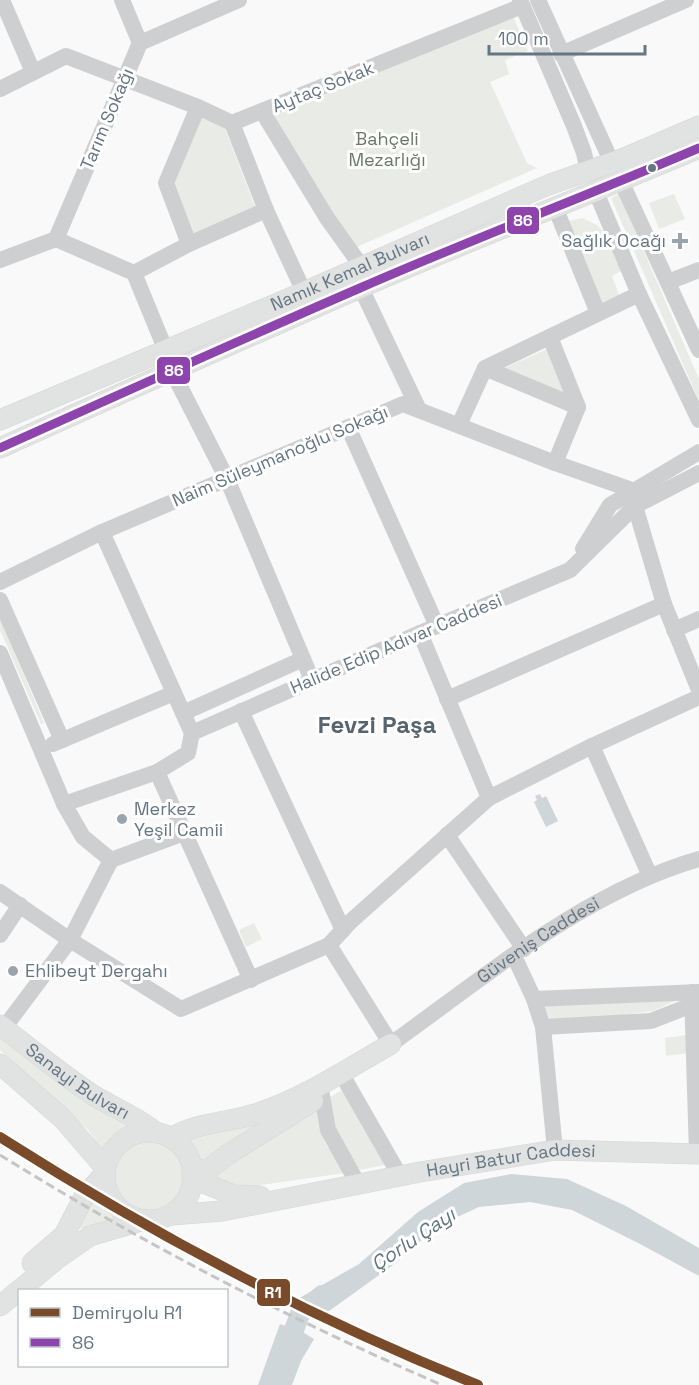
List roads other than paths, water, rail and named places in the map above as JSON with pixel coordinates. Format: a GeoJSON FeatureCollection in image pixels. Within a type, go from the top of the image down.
{"type":"FeatureCollection","features":[{"type":"Feature","properties":{"kind":"main road","name":"Namık Kemal Bulvarı"},"geometry":{"type":"LineString","coordinates":[[0,420],[304,292],[548,185],[612,163],[699,126]]}},
{"type":"Feature","properties":{"kind":"main road","name":"Namık Kemal Bulvarı"},"geometry":{"type":"LineString","coordinates":[[0,448],[361,288],[699,148]]}},
{"type":"Feature","properties":{"kind":"main road"},"geometry":{"type":"LineString","coordinates":[[612,163],[621,181]]}},
{"type":"Feature","properties":{"kind":"main road"},"geometry":{"type":"LineString","coordinates":[[588,171],[596,192]]}},
{"type":"Feature","properties":{"kind":"main road","name":"Sanayi Bulvarı"},"geometry":{"type":"LineString","coordinates":[[2,1027],[94,1095],[164,1136]]}},
{"type":"Feature","properties":{"kind":"main road","name":"Güveniş Caddesi"},"geometry":{"type":"LineString","coordinates":[[192,1175],[210,1168],[345,1080],[391,1044]]}},
{"type":"Feature","properties":{"kind":"main road","name":"Güveniş Caddesi"},"geometry":{"type":"LineString","coordinates":[[164,1136],[254,1114],[286,1102],[391,1044]]}},
{"type":"Feature","properties":{"kind":"main road","name":"Sanayi Bulvarı"},"geometry":{"type":"LineString","coordinates":[[0,1064],[63,1119],[105,1171]]}},
{"type":"Feature","properties":{"kind":"main road"},"geometry":{"type":"LineString","coordinates":[[20,1289],[90,1236],[144,1220],[171,1215],[189,1196],[192,1175],[188,1157],[181,1146],[164,1136],[145,1132],[119,1143],[110,1155],[105,1171],[105,1183],[109,1196],[118,1208],[130,1216],[144,1220]]}},
{"type":"Feature","properties":{"kind":"main road","name":"Hayri Batur Caddesi"},"geometry":{"type":"LineString","coordinates":[[171,1215],[222,1211],[400,1176],[555,1150],[698,1154]]}},
{"type":"Feature","properties":{"kind":"main road"},"geometry":{"type":"LineString","coordinates":[[0,1292],[64,1235],[84,1197],[105,1171]]}},
{"type":"Feature","properties":{"kind":"main road","name":"Hayri Batur Caddesi"},"geometry":{"type":"LineString","coordinates":[[192,1175],[233,1195],[258,1196],[326,1191]]}},
{"type":"Feature","properties":{"kind":"main road"},"geometry":{"type":"LineString","coordinates":[[0,1306],[18,1291]]}},
{"type":"Feature","properties":{"kind":"street"},"geometry":{"type":"LineString","coordinates":[[2,0],[33,72]]}},
{"type":"Feature","properties":{"kind":"street"},"geometry":{"type":"LineString","coordinates":[[122,0],[140,43],[239,0]]}},
{"type":"Feature","properties":{"kind":"street"},"geometry":{"type":"LineString","coordinates":[[561,54],[683,1]]}},
{"type":"Feature","properties":{"kind":"street"},"geometry":{"type":"LineString","coordinates":[[527,2],[561,54],[612,163]]}},
{"type":"Feature","properties":{"kind":"street"},"geometry":{"type":"LineString","coordinates":[[527,2],[584,153],[588,171]]}},
{"type":"Feature","properties":{"kind":"street","name":"Aytaç Sokak"},"geometry":{"type":"LineString","coordinates":[[232,123],[527,2]]}},
{"type":"Feature","properties":{"kind":"street","name":"Tarım Sokağı"},"geometry":{"type":"LineString","coordinates":[[56,239],[140,43]]}},
{"type":"Feature","properties":{"kind":"street"},"geometry":{"type":"LineString","coordinates":[[0,89],[66,56],[198,107],[232,123],[266,210],[304,292]]}},
{"type":"Feature","properties":{"kind":"street"},"geometry":{"type":"LineString","coordinates":[[189,244],[166,183],[198,107]]}},
{"type":"Feature","properties":{"kind":"street"},"geometry":{"type":"LineString","coordinates":[[262,111],[327,218],[362,267]]}},
{"type":"Feature","properties":{"kind":"street"},"geometry":{"type":"LineString","coordinates":[[621,181],[699,350]]}},
{"type":"Feature","properties":{"kind":"street"},"geometry":{"type":"LineString","coordinates":[[596,192],[639,294],[699,420]]}},
{"type":"Feature","properties":{"kind":"street"},"geometry":{"type":"LineString","coordinates":[[555,207],[598,313]]}},
{"type":"Feature","properties":{"kind":"street"},"geometry":{"type":"LineString","coordinates":[[134,273],[189,244],[266,210]]}},
{"type":"Feature","properties":{"kind":"street"},"geometry":{"type":"LineString","coordinates":[[1,258],[56,239],[134,273],[166,351]]}},
{"type":"Feature","properties":{"kind":"street"},"geometry":{"type":"LineString","coordinates":[[668,282],[699,270]]}},
{"type":"Feature","properties":{"kind":"street"},"geometry":{"type":"LineString","coordinates":[[361,288],[419,410]]}},
{"type":"Feature","properties":{"kind":"street"},"geometry":{"type":"LineString","coordinates":[[459,425],[485,368],[639,294]]}},
{"type":"Feature","properties":{"kind":"street"},"geometry":{"type":"LineString","coordinates":[[550,337],[578,407],[555,463]]}},
{"type":"Feature","properties":{"kind":"street"},"geometry":{"type":"LineString","coordinates":[[485,368],[578,407]]}},
{"type":"Feature","properties":{"kind":"street"},"geometry":{"type":"LineString","coordinates":[[172,371],[227,479],[312,680]]}},
{"type":"Feature","properties":{"kind":"street","name":"Naim Süleymanoğlu Sokağı"},"geometry":{"type":"LineString","coordinates":[[0,582],[102,532],[404,404],[555,463],[634,498]]}},
{"type":"Feature","properties":{"kind":"street"},"geometry":{"type":"LineString","coordinates":[[348,427],[437,626]]}},
{"type":"Feature","properties":{"kind":"street"},"geometry":{"type":"LineString","coordinates":[[634,498],[699,452]]}},
{"type":"Feature","properties":{"kind":"street"},"geometry":{"type":"LineString","coordinates":[[634,498],[699,473]]}},
{"type":"Feature","properties":{"kind":"street"},"geometry":{"type":"LineString","coordinates":[[634,498],[664,604],[699,690]]}},
{"type":"Feature","properties":{"kind":"street","name":"Halide Edip Adıvar Caddesi"},"geometry":{"type":"LineString","coordinates":[[192,733],[570,570],[634,498]]}},
{"type":"Feature","properties":{"kind":"street"},"geometry":{"type":"LineString","coordinates":[[64,804],[157,772],[188,753],[192,733],[102,532]]}},
{"type":"Feature","properties":{"kind":"street"},"geometry":{"type":"LineString","coordinates":[[0,600],[62,740]]}},
{"type":"Feature","properties":{"kind":"street"},"geometry":{"type":"LineString","coordinates":[[447,699],[664,604]]}},
{"type":"Feature","properties":{"kind":"street"},"geometry":{"type":"LineString","coordinates":[[674,630],[699,619]]}},
{"type":"Feature","properties":{"kind":"street"},"geometry":{"type":"LineString","coordinates":[[420,633],[489,798]]}},
{"type":"Feature","properties":{"kind":"street"},"geometry":{"type":"LineString","coordinates":[[0,653],[64,804],[83,837],[111,860]]}},
{"type":"Feature","properties":{"kind":"street","name":"Halide Edip Adıvar Caddesi"},"geometry":{"type":"LineString","coordinates":[[183,712],[303,659]]}},
{"type":"Feature","properties":{"kind":"street"},"geometry":{"type":"LineString","coordinates":[[41,749],[174,693]]}},
{"type":"Feature","properties":{"kind":"street"},"geometry":{"type":"LineString","coordinates":[[0,892],[70,940],[181,1009],[329,945],[489,798],[592,746],[699,697]]}},
{"type":"Feature","properties":{"kind":"street"},"geometry":{"type":"LineString","coordinates":[[241,711],[343,930]]}},
{"type":"Feature","properties":{"kind":"street"},"geometry":{"type":"LineString","coordinates":[[592,746],[650,876]]}},
{"type":"Feature","properties":{"kind":"street"},"geometry":{"type":"LineString","coordinates":[[157,772],[251,980]]}},
{"type":"Feature","properties":{"kind":"street"},"geometry":{"type":"LineString","coordinates":[[2,1027],[70,940],[111,860],[184,832]]}},
{"type":"Feature","properties":{"kind":"street"},"geometry":{"type":"LineString","coordinates":[[447,835],[519,952],[543,1027],[555,1150]]}},
{"type":"Feature","properties":{"kind":"street","name":"Güveniş Caddesi"},"geometry":{"type":"LineString","coordinates":[[391,1044],[519,952],[598,902],[650,876],[699,859]]}},
{"type":"Feature","properties":{"kind":"street"},"geometry":{"type":"LineString","coordinates":[[0,935],[20,905]]}},
{"type":"Feature","properties":{"kind":"street"},"geometry":{"type":"LineString","coordinates":[[329,945],[391,1044]]}},
{"type":"Feature","properties":{"kind":"street"},"geometry":{"type":"LineString","coordinates":[[534,999],[694,996]]}},
{"type":"Feature","properties":{"kind":"street"},"geometry":{"type":"LineString","coordinates":[[543,1027],[651,1021],[694,996]]}},
{"type":"Feature","properties":{"kind":"street"},"geometry":{"type":"LineString","coordinates":[[694,996],[698,1154]]}},
{"type":"Feature","properties":{"kind":"street"},"geometry":{"type":"LineString","coordinates":[[345,1080],[400,1176]]}},
{"type":"Feature","properties":{"kind":"street"},"geometry":{"type":"LineString","coordinates":[[322,1095],[328,1130],[358,1184]]}},
{"type":"Feature","properties":{"kind":"water"},"geometry":{"type":"Polygon","coordinates":[[[540,794],[542,798],[546,796],[558,821],[546,827],[534,802],[537,800],[535,796],[540,794]]]}},
{"type":"Feature","properties":{"kind":"water"},"geometry":{"type":"Polygon","coordinates":[[[511,1174],[567,1179],[626,1206],[699,1248],[699,1276],[572,1210],[530,1202],[479,1207],[438,1226],[393,1265],[318,1319],[305,1314],[296,1304],[296,1300],[359,1264],[418,1212],[464,1183],[511,1174]]]}},
{"type":"Feature","properties":{"kind":"water"},"geometry":{"type":"Polygon","coordinates":[[[280,1324],[301,1331],[314,1339],[301,1361],[292,1385],[258,1385],[280,1324]]]}},
{"type":"Feature","properties":{"kind":"waterway","name":"Çorlu Çayı"},"geometry":{"type":"LineString","coordinates":[[269,1385],[286,1351],[300,1314],[322,1295]]}},
{"type":"Feature","properties":{"kind":"railway"},"geometry":{"type":"LineString","coordinates":[[0,1137],[115,1207],[233,1272],[354,1332],[478,1385]]}},
{"type":"Feature","properties":{"kind":"railway"},"geometry":{"type":"LineString","coordinates":[[0,1155],[108,1219],[217,1278],[384,1360],[442,1385]]}},
{"type":"Feature","properties":{"kind":"rail line","name":"R1"},"geometry":{"type":"LineString","coordinates":[[0,1137],[115,1207],[233,1272],[354,1332],[478,1385]]}},
{"type":"Feature","properties":{"kind":"place","name":"Sağlık Ocağı"},"geometry":{"type":"Point","coordinates":[680,241]}},
{"type":"Feature","properties":{"kind":"place","name":"Merkez Yeşil Camii"},"geometry":{"type":"Point","coordinates":[122,819]}},
{"type":"Feature","properties":{"kind":"place","name":"Ehlibeyt Dergahı"},"geometry":{"type":"Point","coordinates":[13,971]}},
{"type":"Feature","properties":{"kind":"district","name":"Fevzi Paşa"},"geometry":{"type":"Point","coordinates":[377,725]}},
{"type":"Feature","properties":{"kind":"park label","name":"Bahçeli Mezarlığı"},"geometry":{"type":"Point","coordinates":[387,149]}}]}
